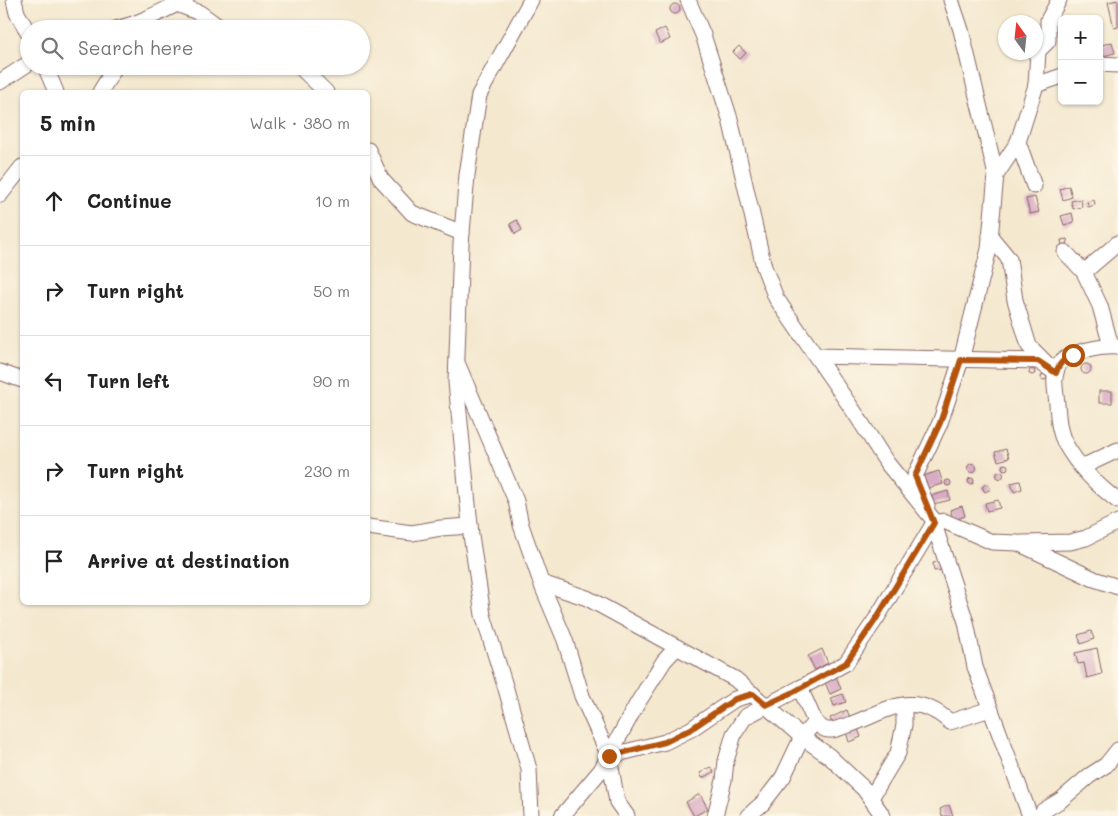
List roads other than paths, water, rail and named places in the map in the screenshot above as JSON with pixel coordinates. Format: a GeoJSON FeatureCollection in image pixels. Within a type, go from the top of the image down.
{"type":"FeatureCollection","features":[{"type":"Feature","properties":{"kind":"street"},"geometry":{"type":"LineString","coordinates":[[14,0],[21,20]]}},
{"type":"Feature","properties":{"kind":"street"},"geometry":{"type":"LineString","coordinates":[[531,0],[479,96],[467,175],[462,233],[456,360],[456,382],[470,526],[483,615],[529,769],[531,816]]}},
{"type":"Feature","properties":{"kind":"street"},"geometry":{"type":"LineString","coordinates":[[688,0],[703,35],[730,120],[764,267],[776,298],[887,463],[933,521]]}},
{"type":"Feature","properties":{"kind":"street"},"geometry":{"type":"LineString","coordinates":[[951,0],[961,30],[996,175],[989,249],[961,360],[940,423],[915,476],[933,521],[966,622],[972,658],[1030,816]]}},
{"type":"Feature","properties":{"kind":"street"},"geometry":{"type":"LineString","coordinates":[[961,30],[963,0]]}},
{"type":"Feature","properties":{"kind":"street"},"geometry":{"type":"LineString","coordinates":[[996,175],[1018,142],[1036,85],[1038,51],[1048,41],[1048,20],[1059,2],[1058,0]]}},
{"type":"Feature","properties":{"kind":"street"},"geometry":{"type":"LineString","coordinates":[[148,20],[181,2],[210,20]]}},
{"type":"Feature","properties":{"kind":"street"},"geometry":{"type":"LineString","coordinates":[[0,82],[20,69]]}},
{"type":"Feature","properties":{"kind":"street"},"geometry":{"type":"LineString","coordinates":[[49,75],[55,90]]}},
{"type":"Feature","properties":{"kind":"street"},"geometry":{"type":"LineString","coordinates":[[101,90],[110,75]]}},
{"type":"Feature","properties":{"kind":"street"},"geometry":{"type":"LineString","coordinates":[[308,75],[324,90]]}},
{"type":"Feature","properties":{"kind":"street"},"geometry":{"type":"LineString","coordinates":[[1036,85],[1058,77]]}},
{"type":"Feature","properties":{"kind":"street"},"geometry":{"type":"LineString","coordinates":[[1018,142],[1034,186]]}},
{"type":"Feature","properties":{"kind":"street"},"geometry":{"type":"LineString","coordinates":[[370,154],[381,179],[412,212],[462,233]]}},
{"type":"Feature","properties":{"kind":"street"},"geometry":{"type":"LineString","coordinates":[[0,195],[20,170]]}},
{"type":"Feature","properties":{"kind":"street"},"geometry":{"type":"LineString","coordinates":[[990,236],[1009,259],[1015,300],[1030,346],[1056,373]]}},
{"type":"Feature","properties":{"kind":"street"},"geometry":{"type":"LineString","coordinates":[[1084,272],[1118,243]]}},
{"type":"Feature","properties":{"kind":"street"},"geometry":{"type":"LineString","coordinates":[[1065,252],[1084,272],[1100,306],[1114,346],[1092,349],[1065,359],[1058,366],[1055,379],[1059,427],[1066,444],[1082,467],[1100,487],[1118,501]]}},
{"type":"Feature","properties":{"kind":"street"},"geometry":{"type":"LineString","coordinates":[[816,356],[1038,361],[1056,373]]}},
{"type":"Feature","properties":{"kind":"street"},"geometry":{"type":"LineString","coordinates":[[456,360],[516,502],[521,525],[565,640],[582,696],[609,756],[617,802],[627,816]]}},
{"type":"Feature","properties":{"kind":"street"},"geometry":{"type":"LineString","coordinates":[[0,372],[20,379]]}},
{"type":"Feature","properties":{"kind":"street"},"geometry":{"type":"LineString","coordinates":[[1082,467],[1118,450]]}},
{"type":"Feature","properties":{"kind":"street"},"geometry":{"type":"LineString","coordinates":[[933,521],[944,521],[992,542],[1049,544],[1086,538],[1118,522]]}},
{"type":"Feature","properties":{"kind":"street"},"geometry":{"type":"LineString","coordinates":[[715,816],[724,780],[726,761],[734,734],[745,717],[846,663],[876,619],[933,521]]}},
{"type":"Feature","properties":{"kind":"street"},"geometry":{"type":"LineString","coordinates":[[370,527],[412,533],[470,526]]}},
{"type":"Feature","properties":{"kind":"street"},"geometry":{"type":"LineString","coordinates":[[1018,543],[1094,579],[1118,587]]}},
{"type":"Feature","properties":{"kind":"street"},"geometry":{"type":"LineString","coordinates":[[542,583],[587,598],[735,679],[802,737],[828,756],[871,798],[883,816]]}},
{"type":"Feature","properties":{"kind":"street"},"geometry":{"type":"LineString","coordinates":[[562,816],[601,770],[623,727],[664,661],[677,647]]}},
{"type":"Feature","properties":{"kind":"street"},"geometry":{"type":"LineString","coordinates":[[800,688],[815,722],[825,730],[830,731],[890,707],[904,705],[924,707],[942,715],[950,722],[990,709]]}},
{"type":"Feature","properties":{"kind":"street"},"geometry":{"type":"LineString","coordinates":[[609,756],[665,742],[691,729],[735,699],[753,694]]}},
{"type":"Feature","properties":{"kind":"street"},"geometry":{"type":"LineString","coordinates":[[871,798],[898,753],[904,725],[904,705]]}},
{"type":"Feature","properties":{"kind":"street"},"geometry":{"type":"LineString","coordinates":[[748,816],[763,803],[782,777],[802,737],[815,722]]}},
{"type":"Feature","properties":{"kind":"street"},"geometry":{"type":"LineString","coordinates":[[1040,816],[1043,811],[1061,800],[1089,776],[1106,765],[1118,750]]}},
{"type":"Feature","properties":{"kind":"street"},"geometry":{"type":"LineString","coordinates":[[1020,816],[1023,799]]}}]}
